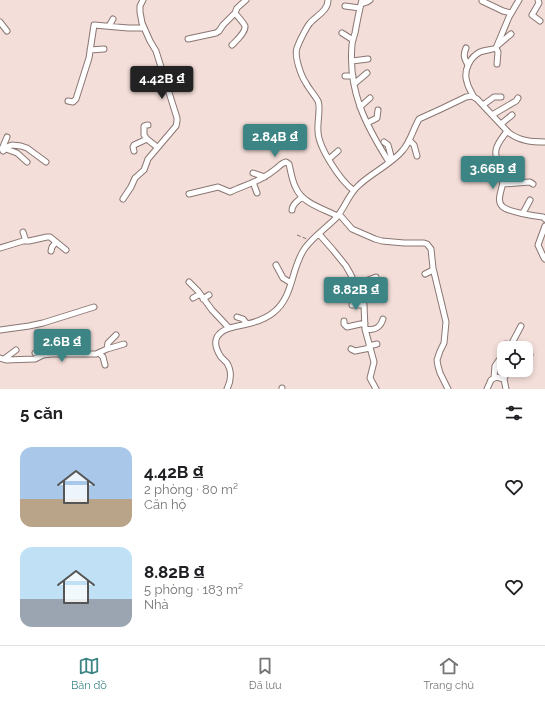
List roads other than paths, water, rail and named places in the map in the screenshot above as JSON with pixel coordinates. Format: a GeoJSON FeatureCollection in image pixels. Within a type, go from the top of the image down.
{"type":"FeatureCollection","features":[{"type":"Feature","properties":{"kind":"street"},"geometry":{"type":"LineString","coordinates":[[123,199],[135,178],[144,170],[148,159],[176,126],[177,121],[156,51],[142,23],[140,6],[143,0]]}},
{"type":"Feature","properties":{"kind":"street"},"geometry":{"type":"LineString","coordinates":[[188,39],[216,33],[235,13],[237,8],[246,0]]}},
{"type":"Feature","properties":{"kind":"street"},"geometry":{"type":"LineString","coordinates":[[328,0],[327,7],[310,24],[297,49],[297,59],[304,81],[318,101],[318,132],[320,144],[341,177],[353,190]]}},
{"type":"Feature","properties":{"kind":"street"},"geometry":{"type":"LineString","coordinates":[[345,6],[361,4],[370,0]]}},
{"type":"Feature","properties":{"kind":"street"},"geometry":{"type":"LineString","coordinates":[[497,64],[498,52],[496,47],[511,13],[519,0]]}},
{"type":"Feature","properties":{"kind":"street"},"geometry":{"type":"LineString","coordinates":[[538,0],[539,3],[532,15],[540,21]]}},
{"type":"Feature","properties":{"kind":"street"},"geometry":{"type":"LineString","coordinates":[[482,1],[503,11],[511,13]]}},
{"type":"Feature","properties":{"kind":"street"},"geometry":{"type":"LineString","coordinates":[[361,4],[353,40],[352,61],[354,84],[360,107],[367,123],[377,142],[391,161]]}},
{"type":"Feature","properties":{"kind":"street"},"geometry":{"type":"LineString","coordinates":[[232,44],[241,36],[245,27],[235,13]]}},
{"type":"Feature","properties":{"kind":"street"},"geometry":{"type":"LineString","coordinates":[[109,26],[113,20]]}},
{"type":"Feature","properties":{"kind":"street"},"geometry":{"type":"LineString","coordinates":[[0,22],[6,31]]}},
{"type":"Feature","properties":{"kind":"street"},"geometry":{"type":"LineString","coordinates":[[88,24],[144,28]]}},
{"type":"Feature","properties":{"kind":"street"},"geometry":{"type":"LineString","coordinates":[[68,100],[74,102],[76,99],[89,58],[94,25]]}},
{"type":"Feature","properties":{"kind":"street"},"geometry":{"type":"LineString","coordinates":[[342,33],[353,40]]}},
{"type":"Feature","properties":{"kind":"street"},"geometry":{"type":"LineString","coordinates":[[511,34],[496,47],[481,52],[475,56],[468,65],[466,82],[474,97],[514,137],[525,141],[545,142]]}},
{"type":"Feature","properties":{"kind":"street"},"geometry":{"type":"LineString","coordinates":[[466,48],[464,56],[468,65]]}},
{"type":"Feature","properties":{"kind":"street"},"geometry":{"type":"LineString","coordinates":[[90,50],[104,49]]}},
{"type":"Feature","properties":{"kind":"street"},"geometry":{"type":"LineString","coordinates":[[352,61],[368,59]]}},
{"type":"Feature","properties":{"kind":"street"},"geometry":{"type":"LineString","coordinates":[[354,84],[367,74]]}},
{"type":"Feature","properties":{"kind":"street"},"geometry":{"type":"LineString","coordinates":[[345,76],[353,76]]}},
{"type":"Feature","properties":{"kind":"street"},"geometry":{"type":"LineString","coordinates":[[350,94],[356,93]]}},
{"type":"Feature","properties":{"kind":"street"},"geometry":{"type":"LineString","coordinates":[[228,389],[231,382],[230,369],[228,364],[219,354],[216,345],[218,336],[221,332],[229,328],[264,318],[274,312],[284,301],[297,264],[306,246],[338,215],[353,190],[368,176],[391,161],[402,151],[416,123],[420,119],[466,96],[474,97]]}},
{"type":"Feature","properties":{"kind":"street"},"geometry":{"type":"LineString","coordinates":[[483,105],[494,97],[501,97]]}},
{"type":"Feature","properties":{"kind":"street"},"geometry":{"type":"LineString","coordinates":[[360,107],[370,98]]}},
{"type":"Feature","properties":{"kind":"street"},"geometry":{"type":"LineString","coordinates":[[492,115],[516,101],[518,98]]}},
{"type":"Feature","properties":{"kind":"street"},"geometry":{"type":"LineString","coordinates":[[367,123],[377,118],[378,110]]}},
{"type":"Feature","properties":{"kind":"street"},"geometry":{"type":"LineString","coordinates":[[500,124],[512,115]]}},
{"type":"Feature","properties":{"kind":"street"},"geometry":{"type":"LineString","coordinates":[[148,125],[147,124],[144,126],[144,135],[146,139],[157,147]]}},
{"type":"Feature","properties":{"kind":"street"},"geometry":{"type":"LineString","coordinates":[[507,131],[500,141],[496,151],[503,184],[500,200],[502,206],[507,209],[545,217]]}},
{"type":"Feature","properties":{"kind":"street"},"geometry":{"type":"LineString","coordinates":[[0,157],[7,137]]}},
{"type":"Feature","properties":{"kind":"street"},"geometry":{"type":"LineString","coordinates":[[134,151],[134,145],[146,139]]}},
{"type":"Feature","properties":{"kind":"street"},"geometry":{"type":"LineString","coordinates":[[408,140],[414,145],[417,156]]}},
{"type":"Feature","properties":{"kind":"street"},"geometry":{"type":"LineString","coordinates":[[384,142],[388,146],[391,161]]}},
{"type":"Feature","properties":{"kind":"street"},"geometry":{"type":"LineString","coordinates":[[3,149],[12,145],[21,146],[27,148],[46,162]]}},
{"type":"Feature","properties":{"kind":"street"},"geometry":{"type":"LineString","coordinates":[[3,149],[17,153],[27,162]]}},
{"type":"Feature","properties":{"kind":"street"},"geometry":{"type":"LineString","coordinates":[[329,159],[338,151]]}},
{"type":"Feature","properties":{"kind":"street"},"geometry":{"type":"LineString","coordinates":[[190,194],[218,187],[230,192],[265,177],[282,163],[288,162],[296,190],[302,197],[314,206],[338,215],[352,229],[382,241],[427,244],[431,249],[434,270],[446,322],[444,343],[440,351],[438,366],[448,389]]}},
{"type":"Feature","properties":{"kind":"street"},"geometry":{"type":"LineString","coordinates":[[253,173],[265,177]]}},
{"type":"Feature","properties":{"kind":"street"},"geometry":{"type":"LineString","coordinates":[[253,182],[257,194]]}},
{"type":"Feature","properties":{"kind":"street"},"geometry":{"type":"LineString","coordinates":[[503,184],[527,182],[533,184]]}},
{"type":"Feature","properties":{"kind":"street"},"geometry":{"type":"LineString","coordinates":[[292,210],[292,207],[302,197]]}},
{"type":"Feature","properties":{"kind":"street"},"geometry":{"type":"LineString","coordinates":[[523,213],[530,200]]}},
{"type":"Feature","properties":{"kind":"street"},"geometry":{"type":"LineString","coordinates":[[545,226],[538,245],[545,258]]}},
{"type":"Feature","properties":{"kind":"street"},"geometry":{"type":"LineString","coordinates":[[23,232],[26,241]]}},
{"type":"Feature","properties":{"kind":"street"},"geometry":{"type":"LineString","coordinates":[[319,234],[346,266],[364,305],[365,329],[374,362],[370,378],[376,389]]}},
{"type":"Feature","properties":{"kind":"street"},"geometry":{"type":"LineString","coordinates":[[0,248],[26,241],[50,237],[66,250]]}},
{"type":"Feature","properties":{"kind":"street"},"geometry":{"type":"LineString","coordinates":[[52,251],[52,247],[56,242]]}},
{"type":"Feature","properties":{"kind":"street"},"geometry":{"type":"LineString","coordinates":[[276,265],[283,278],[291,283]]}},
{"type":"Feature","properties":{"kind":"street"},"geometry":{"type":"LineString","coordinates":[[425,274],[434,270]]}},
{"type":"Feature","properties":{"kind":"street"},"geometry":{"type":"LineString","coordinates":[[355,285],[376,277]]}},
{"type":"Feature","properties":{"kind":"street"},"geometry":{"type":"LineString","coordinates":[[189,282],[229,328]]}},
{"type":"Feature","properties":{"kind":"street"},"geometry":{"type":"LineString","coordinates":[[193,298],[209,295]]}},
{"type":"Feature","properties":{"kind":"street"},"geometry":{"type":"LineString","coordinates":[[352,305],[364,305]]}},
{"type":"Feature","properties":{"kind":"street"},"geometry":{"type":"LineString","coordinates":[[0,330],[43,323],[94,307]]}},
{"type":"Feature","properties":{"kind":"street"},"geometry":{"type":"LineString","coordinates":[[237,317],[243,319],[247,324]]}},
{"type":"Feature","properties":{"kind":"street"},"geometry":{"type":"LineString","coordinates":[[365,329],[370,330],[378,327],[383,319]]}},
{"type":"Feature","properties":{"kind":"street"},"geometry":{"type":"LineString","coordinates":[[344,321],[344,324],[347,327],[365,323]]}},
{"type":"Feature","properties":{"kind":"street"},"geometry":{"type":"LineString","coordinates":[[513,341],[520,326]]}},
{"type":"Feature","properties":{"kind":"street"},"geometry":{"type":"LineString","coordinates":[[107,349],[108,342],[116,336]]}},
{"type":"Feature","properties":{"kind":"street"},"geometry":{"type":"LineString","coordinates":[[2,359],[36,359],[41,356],[51,354],[98,353],[124,344]]}},
{"type":"Feature","properties":{"kind":"street"},"geometry":{"type":"LineString","coordinates":[[351,349],[355,351],[376,344]]}},
{"type":"Feature","properties":{"kind":"street"},"geometry":{"type":"LineString","coordinates":[[2,359],[16,350]]}},
{"type":"Feature","properties":{"kind":"street"},"geometry":{"type":"LineString","coordinates":[[35,353],[38,352],[41,356]]}},
{"type":"Feature","properties":{"kind":"street"},"geometry":{"type":"LineString","coordinates":[[98,353],[103,357],[105,365]]}},
{"type":"Feature","properties":{"kind":"street"},"geometry":{"type":"LineString","coordinates":[[488,389],[491,380],[494,378],[495,366],[497,363]]}},
{"type":"Feature","properties":{"kind":"street"},"geometry":{"type":"LineString","coordinates":[[494,378],[504,379],[506,389]]}}]}
